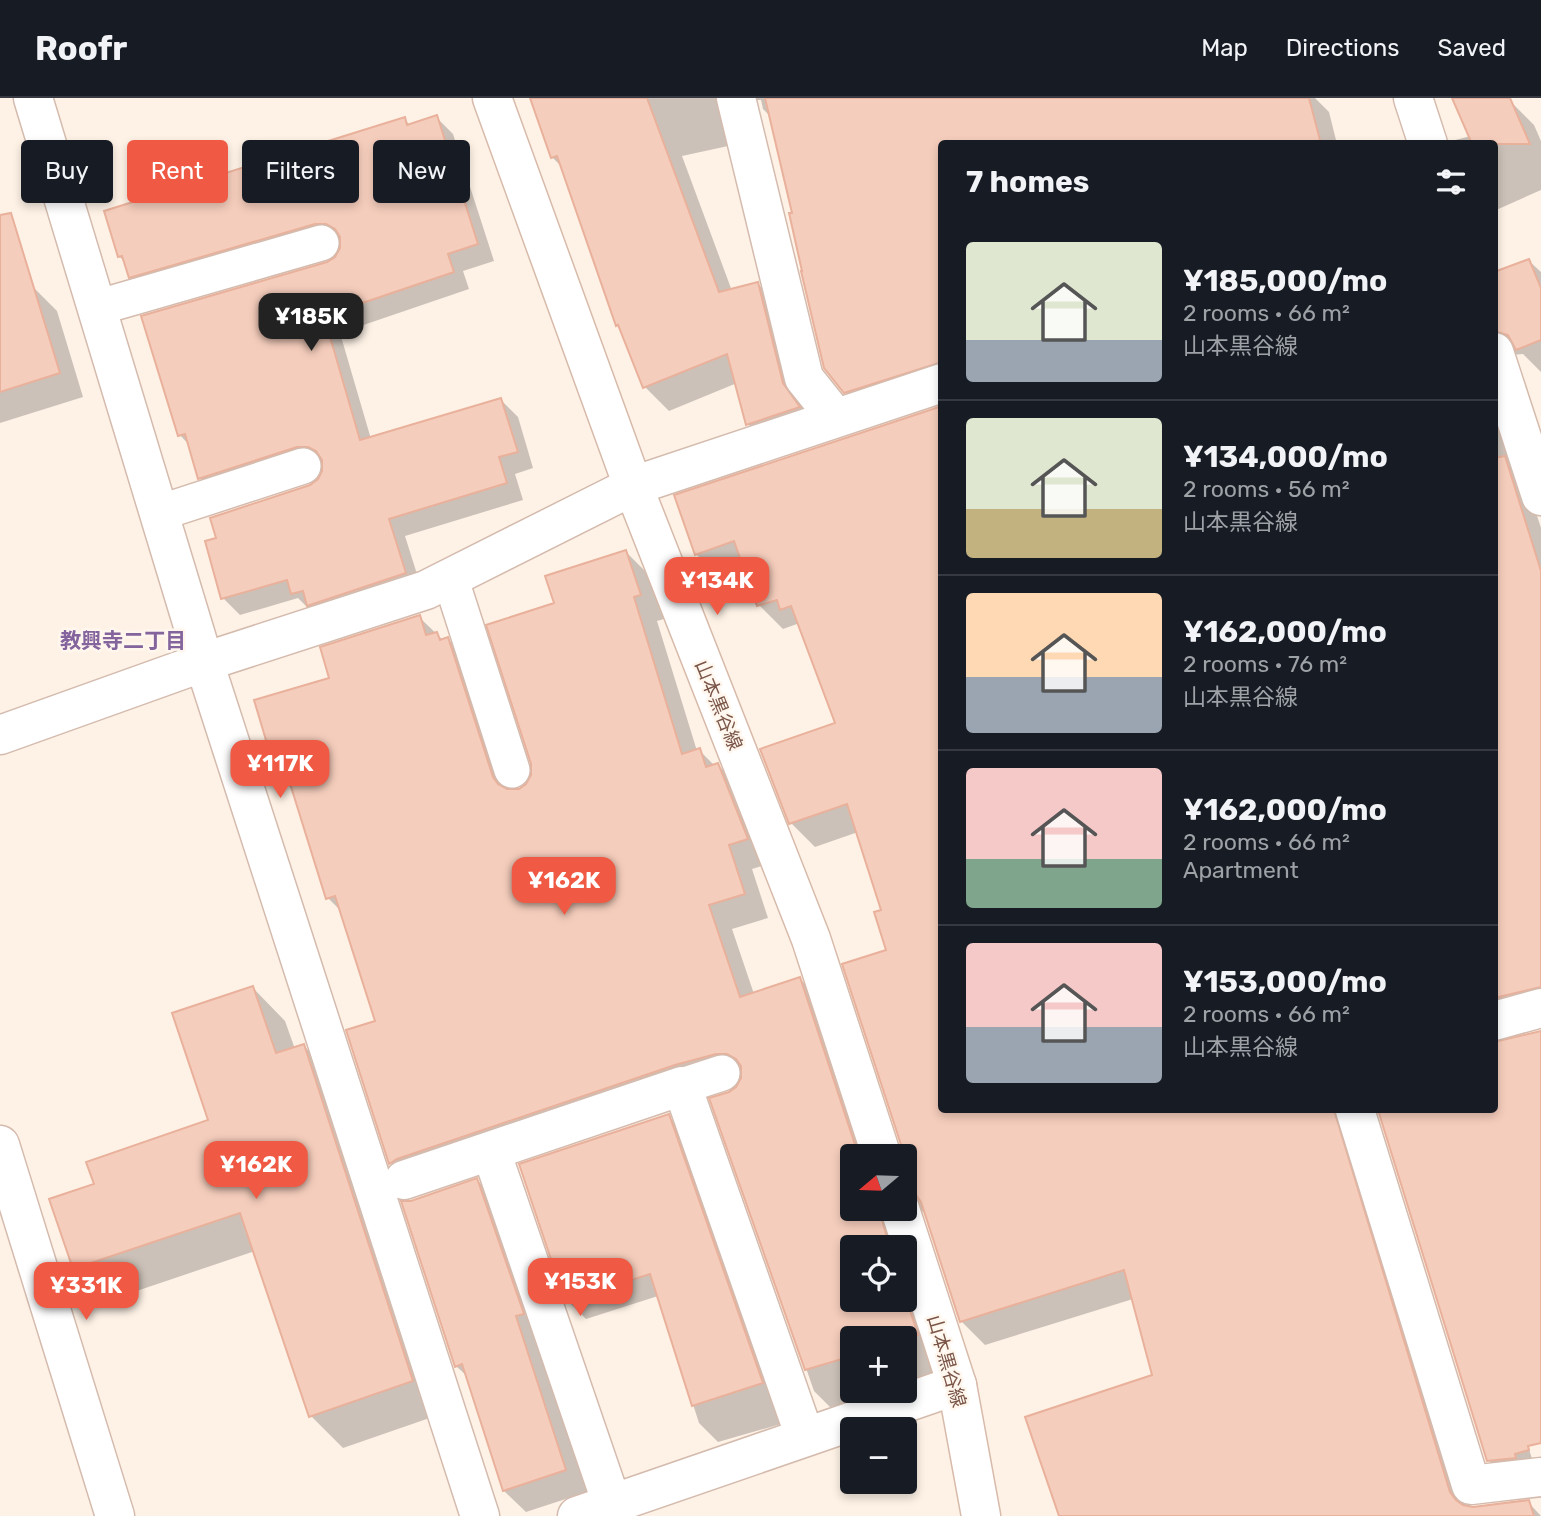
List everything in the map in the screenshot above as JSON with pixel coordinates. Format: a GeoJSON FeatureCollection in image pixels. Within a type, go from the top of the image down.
{"type":"FeatureCollection","features":[{"type":"Feature","properties":{"kind":"street"},"geometry":{"type":"LineString","coordinates":[[33,98],[204,662],[480,1516]]}},
{"type":"Feature","properties":{"kind":"street","name":"山本黒谷線"},"geometry":{"type":"LineString","coordinates":[[492,98],[633,486],[811,939],[879,1144]]}},
{"type":"Feature","properties":{"kind":"street"},"geometry":{"type":"LineString","coordinates":[[736,98],[804,378],[836,418]]}},
{"type":"Feature","properties":{"kind":"street"},"geometry":{"type":"LineString","coordinates":[[1413,98],[1427,140]]}},
{"type":"Feature","properties":{"kind":"street"},"geometry":{"type":"LineString","coordinates":[[1498,364],[1541,496]]}},
{"type":"Feature","properties":{"kind":"street"},"geometry":{"type":"LineString","coordinates":[[0,734],[204,662],[426,590],[633,486],[938,384]]}},
{"type":"Feature","properties":{"kind":"street"},"geometry":{"type":"LineString","coordinates":[[1498,1020],[1541,1008]]}},
{"type":"Feature","properties":{"kind":"street"},"geometry":{"type":"LineString","coordinates":[[404,1180],[682,1086],[805,1437]]}},
{"type":"Feature","properties":{"kind":"street"},"geometry":{"type":"LineString","coordinates":[[1356,1113],[1471,1485],[1541,1477]]}},
{"type":"Feature","properties":{"kind":"street"},"geometry":{"type":"LineString","coordinates":[[0,1145],[115,1516]]}},
{"type":"Feature","properties":{"kind":"street"},"geometry":{"type":"LineString","coordinates":[[491,1151],[594,1510],[957,1385]]}},
{"type":"Feature","properties":{"kind":"street","name":"山本黒谷線"},"geometry":{"type":"LineString","coordinates":[[904,1222],[957,1385],[981,1516]]}},
{"type":"Feature","properties":{"kind":"lane"},"geometry":{"type":"LineString","coordinates":[[96,308],[321,243]]}},
{"type":"Feature","properties":{"kind":"lane"},"geometry":{"type":"LineString","coordinates":[[159,513],[303,466]]}},
{"type":"Feature","properties":{"kind":"lane"},"geometry":{"type":"LineString","coordinates":[[450,577],[512,770]]}},
{"type":"Feature","properties":{"kind":"lane"},"geometry":{"type":"LineString","coordinates":[[682,1086],[722,1073]]}},
{"type":"Feature","properties":{"kind":"building"},"geometry":{"type":"Polygon","coordinates":[[[530,98],[647,98],[719,292],[758,282],[783,383],[800,407],[746,425],[727,354],[643,388],[618,325],[616,326],[557,156],[551,158],[530,98]]]}},
{"type":"Feature","properties":{"kind":"building"},"geometry":{"type":"Polygon","coordinates":[[[765,98],[1309,98],[1320,140],[938,140],[938,363],[844,393],[824,368],[789,213],[792,213],[765,98]]]}},
{"type":"Feature","properties":{"kind":"building"},"geometry":{"type":"Polygon","coordinates":[[[1452,98],[1510,98],[1530,144],[1498,144],[1498,140],[1470,140],[1452,98]]]}},
{"type":"Feature","properties":{"kind":"building"},"geometry":{"type":"Polygon","coordinates":[[[437,115],[445,140],[373,140],[373,203],[465,203],[478,244],[448,254],[454,272],[324,316],[360,440],[501,398],[518,452],[499,457],[507,483],[389,519],[406,573],[307,606],[303,591],[291,594],[287,580],[221,599],[205,541],[216,538],[210,518],[310,485],[318,479],[322,471],[322,460],[316,451],[308,447],[297,447],[198,479],[185,434],[178,436],[141,316],[327,262],[335,257],[340,248],[340,237],[335,229],[326,224],[315,224],[129,278],[122,256],[118,257],[104,211],[130,203],[228,203],[228,172],[242,168],[242,203],[359,203],[359,140],[331,140],[405,117],[407,125],[437,115]]]}},
{"type":"Feature","properties":{"kind":"building"},"geometry":{"type":"Polygon","coordinates":[[[11,213],[60,373],[0,392],[0,215],[11,213]]]}},
{"type":"Feature","properties":{"kind":"building"},"geometry":{"type":"Polygon","coordinates":[[[1529,259],[1541,288],[1541,340],[1516,350],[1508,335],[1498,332],[1498,271],[1529,259]]]}},
{"type":"Feature","properties":{"kind":"building"},"geometry":{"type":"Polygon","coordinates":[[[938,407],[938,1113],[1335,1113],[1450,1492],[1463,1505],[1473,1507],[1529,1500],[1534,1516],[1059,1516],[1025,1417],[1152,1375],[1124,1270],[960,1322],[917,1196],[917,1144],[901,1144],[842,964],[886,950],[874,912],[881,910],[847,804],[789,824],[760,749],[835,723],[791,606],[780,610],[777,600],[757,606],[734,541],[695,555],[674,495],[938,407]]]}},
{"type":"Feature","properties":{"kind":"building"},"geometry":{"type":"Polygon","coordinates":[[[1505,456],[1541,571],[1541,987],[1498,997],[1498,457],[1505,456]]]}},
{"type":"Feature","properties":{"kind":"building"},"geometry":{"type":"Polygon","coordinates":[[[626,550],[641,595],[634,597],[682,754],[700,748],[706,767],[718,763],[748,839],[729,845],[745,894],[709,905],[740,997],[800,977],[855,1144],[840,1144],[840,1222],[883,1222],[886,1235],[840,1235],[840,1312],[911,1312],[915,1326],[840,1326],[840,1360],[805,1370],[709,1098],[729,1092],[741,1078],[741,1066],[727,1054],[716,1054],[675,1065],[397,1159],[389,1164],[346,1030],[375,1021],[335,896],[326,899],[287,774],[277,777],[254,700],[329,678],[320,647],[420,615],[426,635],[437,632],[440,640],[448,637],[493,777],[507,789],[519,789],[531,775],[531,764],[486,625],[554,603],[545,576],[626,550]]]}},
{"type":"Feature","properties":{"kind":"building"},"geometry":{"type":"Polygon","coordinates":[[[253,986],[276,1053],[304,1044],[413,1381],[309,1417],[240,1213],[73,1269],[49,1199],[94,1184],[86,1162],[208,1120],[172,1013],[253,986]]]}},
{"type":"Feature","properties":{"kind":"building"},"geometry":{"type":"Polygon","coordinates":[[[1541,1031],[1541,1443],[1528,1446],[1529,1450],[1515,1454],[1516,1458],[1487,1461],[1379,1113],[1498,1113],[1498,1041],[1541,1031]]]}},
{"type":"Feature","properties":{"kind":"building"},"geometry":{"type":"Polygon","coordinates":[[[669,1114],[763,1383],[692,1406],[650,1274],[565,1301],[519,1164],[669,1114]]]}},
{"type":"Feature","properties":{"kind":"building"},"geometry":{"type":"Polygon","coordinates":[[[477,1178],[524,1314],[516,1316],[566,1470],[503,1491],[462,1364],[455,1367],[401,1201],[411,1201],[477,1178]]]}},
{"type":"Feature","properties":{"kind":"district","name":"教興寺二丁目"},"geometry":{"type":"Point","coordinates":[123,641]}}]}
